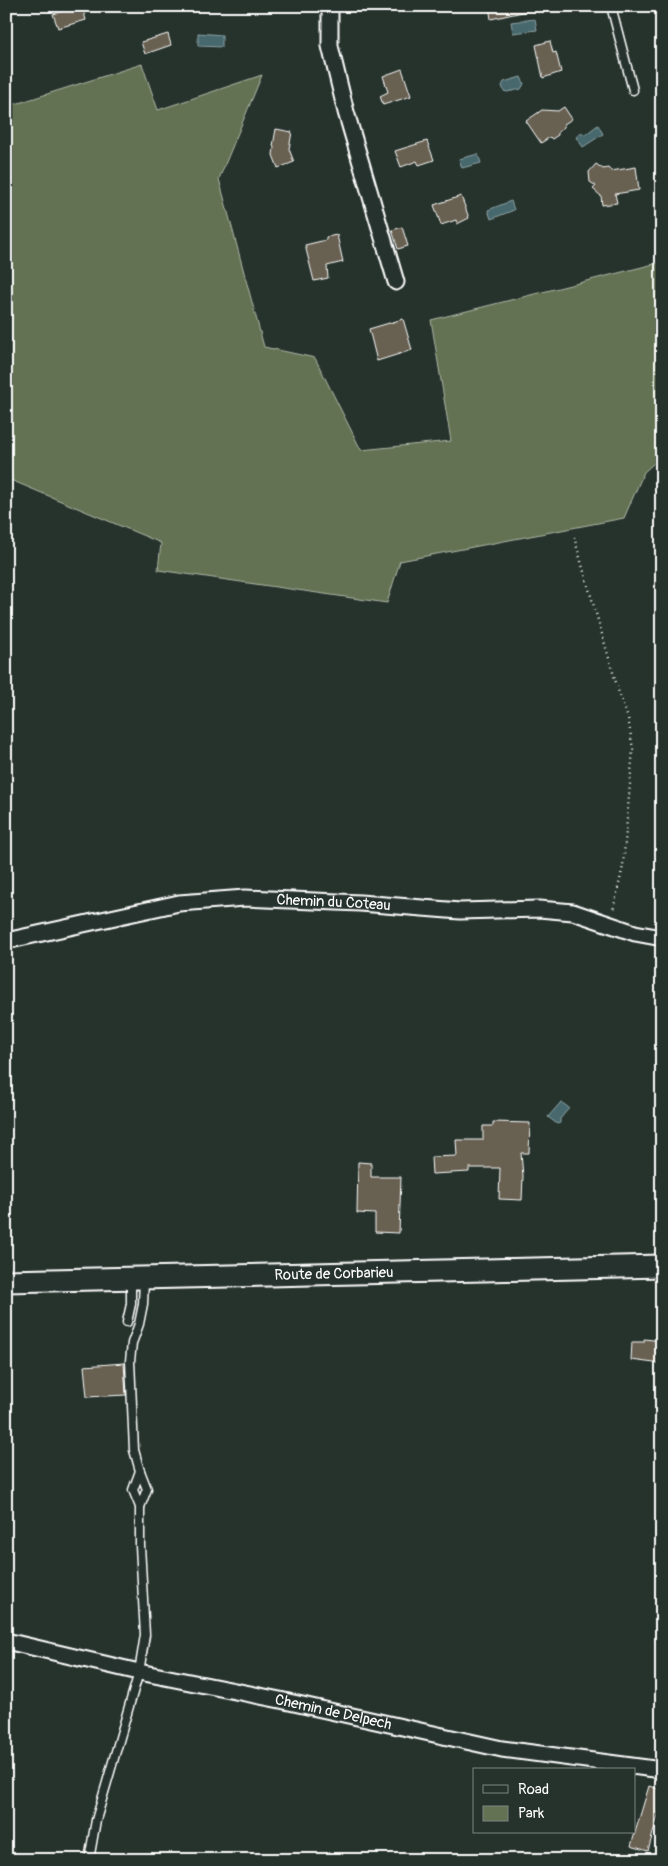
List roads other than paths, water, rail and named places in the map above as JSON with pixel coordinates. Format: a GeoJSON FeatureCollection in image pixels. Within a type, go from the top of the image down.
{"type":"FeatureCollection","features":[{"type":"Feature","properties":{"kind":"main road","name":"Route de Corbarieu"},"geometry":{"type":"LineString","coordinates":[[6,1281],[662,1266]]}},
{"type":"Feature","properties":{"kind":"street"},"geometry":{"type":"LineString","coordinates":[[330,6],[330,46],[346,112],[396,282]]}},
{"type":"Feature","properties":{"kind":"street","name":"Chemin du Coteau"},"geometry":{"type":"LineString","coordinates":[[6,941],[179,903],[244,898],[360,903],[460,911],[539,909],[573,912],[635,932],[662,938]]}},
{"type":"Feature","properties":{"kind":"street","name":"Chemin de Delpech"},"geometry":{"type":"LineString","coordinates":[[6,1641],[139,1672],[280,1700],[502,1749],[662,1770]]}},
{"type":"Feature","properties":{"kind":"lane"},"geometry":{"type":"LineString","coordinates":[[610,6],[633,90]]}},
{"type":"Feature","properties":{"kind":"lane"},"geometry":{"type":"LineString","coordinates":[[127,1322],[137,1278]]}},
{"type":"Feature","properties":{"kind":"lane"},"geometry":{"type":"LineString","coordinates":[[89,1860],[96,1820],[139,1672],[145,1635],[140,1546],[140,1507],[147,1489],[134,1450],[130,1361],[132,1343],[139,1324],[143,1304],[137,1278]]}},
{"type":"Feature","properties":{"kind":"lane"},"geometry":{"type":"LineString","coordinates":[[140,1471],[133,1490],[140,1507]]}},
{"type":"Feature","properties":{"kind":"water"},"geometry":{"type":"Polygon","coordinates":[[[535,19],[537,30],[513,33],[511,22],[535,19]]]}},
{"type":"Feature","properties":{"kind":"water"},"geometry":{"type":"Polygon","coordinates":[[[198,33],[222,35],[222,47],[198,46],[198,33]]]}},
{"type":"Feature","properties":{"kind":"water"},"geometry":{"type":"Polygon","coordinates":[[[521,77],[524,84],[521,89],[504,91],[502,86],[504,82],[521,77]]]}},
{"type":"Feature","properties":{"kind":"water"},"geometry":{"type":"Polygon","coordinates":[[[598,125],[603,134],[583,147],[576,137],[581,133],[586,134],[598,125]]]}},
{"type":"Feature","properties":{"kind":"water"},"geometry":{"type":"Polygon","coordinates":[[[478,154],[481,163],[462,168],[459,159],[478,154]]]}},
{"type":"Feature","properties":{"kind":"water"},"geometry":{"type":"Polygon","coordinates":[[[511,201],[514,210],[491,219],[488,210],[511,201]]]}},
{"type":"Feature","properties":{"kind":"water"},"geometry":{"type":"Polygon","coordinates":[[[561,1102],[569,1108],[560,1119],[560,1123],[557,1124],[548,1117],[561,1102]]]}}]}
